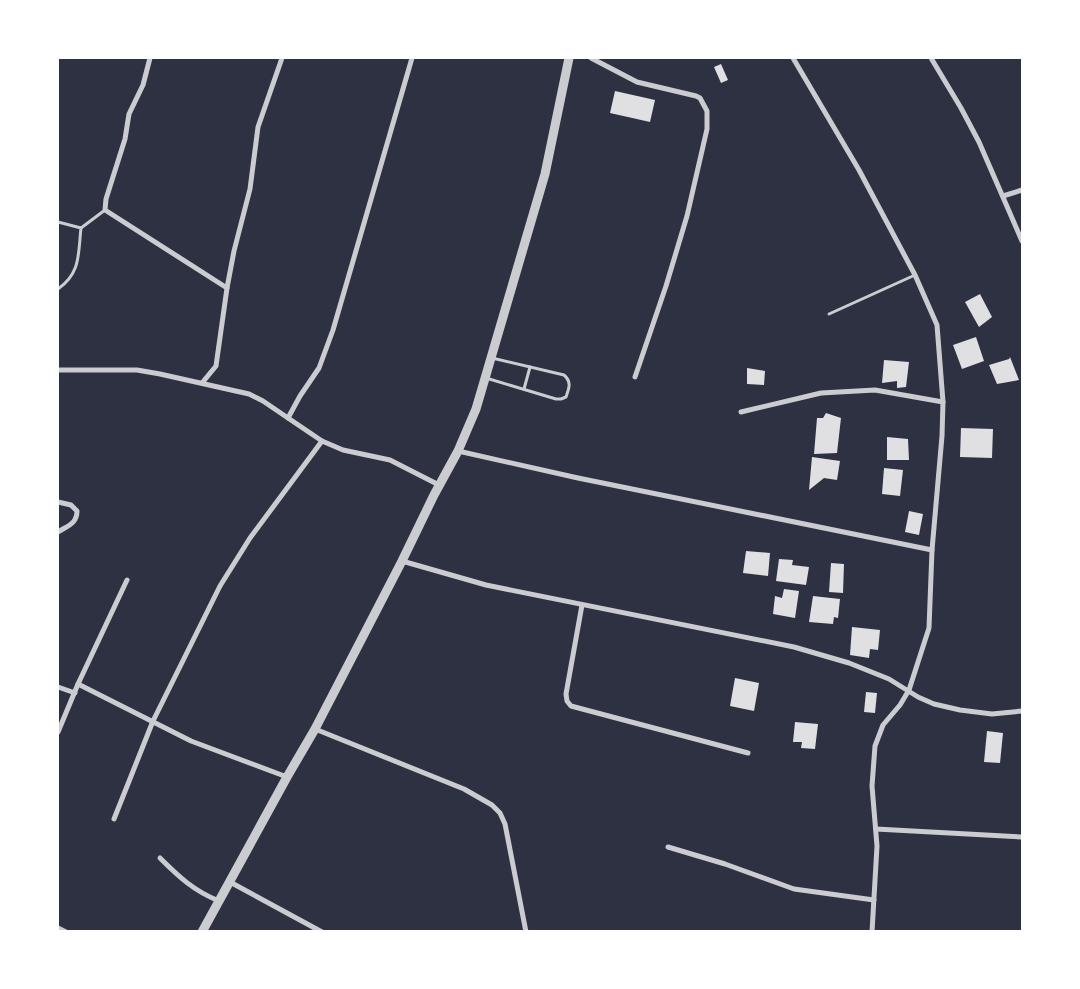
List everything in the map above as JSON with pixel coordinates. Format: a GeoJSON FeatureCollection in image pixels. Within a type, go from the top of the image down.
{"type":"FeatureCollection","features":[{"type":"Feature","properties":{"kind":"street"},"geometry":{"type":"LineString","coordinates":[[150,58],[143,85],[130,114],[125,139],[106,199],[106,210],[202,274],[227,288]]}},
{"type":"Feature","properties":{"kind":"street"},"geometry":{"type":"LineString","coordinates":[[202,383],[216,366],[234,251],[250,189],[258,127],[282,58]]}},
{"type":"Feature","properties":{"kind":"street"},"geometry":{"type":"LineString","coordinates":[[288,418],[319,368],[333,330],[412,58]]}},
{"type":"Feature","properties":{"kind":"street"},"geometry":{"type":"LineString","coordinates":[[202,932],[315,729],[458,451],[476,409],[545,174],[569,58]]}},
{"type":"Feature","properties":{"kind":"street"},"geometry":{"type":"LineString","coordinates":[[591,58],[638,82],[696,96],[700,98],[707,110],[707,129],[687,216],[663,296],[635,377]]}},
{"type":"Feature","properties":{"kind":"street"},"geometry":{"type":"LineString","coordinates":[[794,58],[859,170],[915,275],[937,324],[943,402],[942,436],[932,550],[929,628],[909,690],[900,705],[883,725],[876,746],[872,786],[877,846],[872,932]]}},
{"type":"Feature","properties":{"kind":"street"},"geometry":{"type":"LineString","coordinates":[[931,58],[979,142],[1022,241]]}},
{"type":"Feature","properties":{"kind":"street"},"geometry":{"type":"LineString","coordinates":[[1003,196],[1022,190]]}},
{"type":"Feature","properties":{"kind":"street"},"geometry":{"type":"LineString","coordinates":[[58,370],[137,370],[249,394],[264,401],[322,440],[343,450],[390,460],[439,485]]}},
{"type":"Feature","properties":{"kind":"street"},"geometry":{"type":"LineString","coordinates":[[741,412],[821,393],[875,390],[943,402]]}},
{"type":"Feature","properties":{"kind":"street"},"geometry":{"type":"LineString","coordinates":[[114,819],[153,721],[196,630],[220,586],[250,538],[322,440]]}},
{"type":"Feature","properties":{"kind":"street"},"geometry":{"type":"LineString","coordinates":[[458,451],[578,478],[932,550]]}},
{"type":"Feature","properties":{"kind":"street"},"geometry":{"type":"LineString","coordinates":[[58,502],[72,504],[77,510],[77,516],[70,525],[58,532]]}},
{"type":"Feature","properties":{"kind":"street"},"geometry":{"type":"LineString","coordinates":[[402,561],[470,581],[794,647],[849,663],[889,679],[918,697],[934,704],[992,714],[1022,711]]}},
{"type":"Feature","properties":{"kind":"street"},"geometry":{"type":"LineString","coordinates":[[58,732],[78,684],[127,580]]}},
{"type":"Feature","properties":{"kind":"street"},"geometry":{"type":"LineString","coordinates":[[582,605],[566,694],[567,701],[571,706],[748,753]]}},
{"type":"Feature","properties":{"kind":"street"},"geometry":{"type":"LineString","coordinates":[[78,684],[191,741],[287,777]]}},
{"type":"Feature","properties":{"kind":"street"},"geometry":{"type":"LineString","coordinates":[[58,687],[75,693]]}},
{"type":"Feature","properties":{"kind":"street"},"geometry":{"type":"LineString","coordinates":[[315,729],[464,789],[492,805],[500,813],[505,824],[526,932]]}},
{"type":"Feature","properties":{"kind":"street"},"geometry":{"type":"LineString","coordinates":[[876,829],[1022,837]]}},
{"type":"Feature","properties":{"kind":"street"},"geometry":{"type":"LineString","coordinates":[[668,847],[724,864],[794,889],[874,900]]}},
{"type":"Feature","properties":{"kind":"street"},"geometry":{"type":"LineString","coordinates":[[160,858],[202,895],[219,901]]}},
{"type":"Feature","properties":{"kind":"street"},"geometry":{"type":"LineString","coordinates":[[230,882],[322,932]]}},
{"type":"Feature","properties":{"kind":"street"},"geometry":{"type":"LineString","coordinates":[[58,928],[66,932]]}},
{"type":"Feature","properties":{"kind":"lane"},"geometry":{"type":"LineString","coordinates":[[58,289],[72,277],[77,263],[81,228],[106,210]]}},
{"type":"Feature","properties":{"kind":"lane"},"geometry":{"type":"LineString","coordinates":[[58,222],[81,228]]}},
{"type":"Feature","properties":{"kind":"lane"},"geometry":{"type":"LineString","coordinates":[[829,314],[915,275]]}},
{"type":"Feature","properties":{"kind":"lane"},"geometry":{"type":"LineString","coordinates":[[486,378],[561,400],[566,397],[570,384],[569,379],[564,375],[492,358]]}},
{"type":"Feature","properties":{"kind":"lane"},"geometry":{"type":"LineString","coordinates":[[524,389],[530,367]]}},
{"type":"Feature","properties":{"kind":"building"},"geometry":{"type":"Polygon","coordinates":[[[721,64],[728,80],[721,83],[714,67],[721,64]]]}},
{"type":"Feature","properties":{"kind":"building"},"geometry":{"type":"Polygon","coordinates":[[[615,91],[655,100],[650,122],[610,113],[615,91]]]}},
{"type":"Feature","properties":{"kind":"building"},"geometry":{"type":"Polygon","coordinates":[[[980,294],[992,317],[979,327],[965,302],[980,294]]]}},
{"type":"Feature","properties":{"kind":"building"},"geometry":{"type":"Polygon","coordinates":[[[976,337],[984,361],[962,369],[953,345],[976,337]]]}},
{"type":"Feature","properties":{"kind":"building"},"geometry":{"type":"Polygon","coordinates":[[[1010,357],[1019,380],[997,384],[989,365],[1009,359],[1010,357]]]}},
{"type":"Feature","properties":{"kind":"building"},"geometry":{"type":"Polygon","coordinates":[[[884,360],[909,362],[906,387],[897,388],[897,381],[882,383],[884,360]]]}},
{"type":"Feature","properties":{"kind":"building"},"geometry":{"type":"Polygon","coordinates":[[[747,368],[765,371],[764,385],[747,384],[747,368]]]}},
{"type":"Feature","properties":{"kind":"building"},"geometry":{"type":"Polygon","coordinates":[[[826,413],[841,418],[837,453],[814,454],[817,418],[823,418],[826,413]]]}},
{"type":"Feature","properties":{"kind":"building"},"geometry":{"type":"Polygon","coordinates":[[[961,428],[993,429],[992,458],[960,457],[961,428]]]}},
{"type":"Feature","properties":{"kind":"building"},"geometry":{"type":"Polygon","coordinates":[[[887,437],[908,439],[909,460],[887,460],[887,437]]]}},
{"type":"Feature","properties":{"kind":"building"},"geometry":{"type":"Polygon","coordinates":[[[812,457],[840,461],[837,480],[824,478],[809,490],[812,457]]]}},
{"type":"Feature","properties":{"kind":"building"},"geometry":{"type":"Polygon","coordinates":[[[884,468],[903,470],[900,496],[882,494],[884,468]]]}},
{"type":"Feature","properties":{"kind":"building"},"geometry":{"type":"Polygon","coordinates":[[[909,511],[923,514],[919,535],[905,532],[909,511]]]}},
{"type":"Feature","properties":{"kind":"building"},"geometry":{"type":"Polygon","coordinates":[[[746,551],[770,553],[768,576],[743,573],[746,551]]]}},
{"type":"Feature","properties":{"kind":"building"},"geometry":{"type":"Polygon","coordinates":[[[779,559],[793,560],[792,565],[809,567],[806,585],[776,581],[779,559]]]}},
{"type":"Feature","properties":{"kind":"building"},"geometry":{"type":"Polygon","coordinates":[[[831,563],[844,564],[843,593],[829,592],[831,563]]]}},
{"type":"Feature","properties":{"kind":"building"},"geometry":{"type":"Polygon","coordinates":[[[784,589],[799,591],[795,618],[773,614],[775,596],[782,598],[784,589]]]}},
{"type":"Feature","properties":{"kind":"building"},"geometry":{"type":"Polygon","coordinates":[[[813,596],[840,599],[838,618],[834,617],[833,624],[809,622],[813,596]]]}},
{"type":"Feature","properties":{"kind":"building"},"geometry":{"type":"Polygon","coordinates":[[[852,627],[880,630],[878,650],[870,649],[869,658],[850,655],[852,627]]]}},
{"type":"Feature","properties":{"kind":"building"},"geometry":{"type":"Polygon","coordinates":[[[735,678],[759,683],[754,711],[730,706],[735,678]]]}},
{"type":"Feature","properties":{"kind":"building"},"geometry":{"type":"Polygon","coordinates":[[[866,692],[877,693],[875,713],[864,712],[866,692]]]}},
{"type":"Feature","properties":{"kind":"building"},"geometry":{"type":"Polygon","coordinates":[[[795,722],[818,724],[815,749],[801,748],[802,742],[793,742],[795,722]]]}},
{"type":"Feature","properties":{"kind":"building"},"geometry":{"type":"Polygon","coordinates":[[[987,731],[1003,733],[1000,763],[984,762],[987,731]]]}}]}
